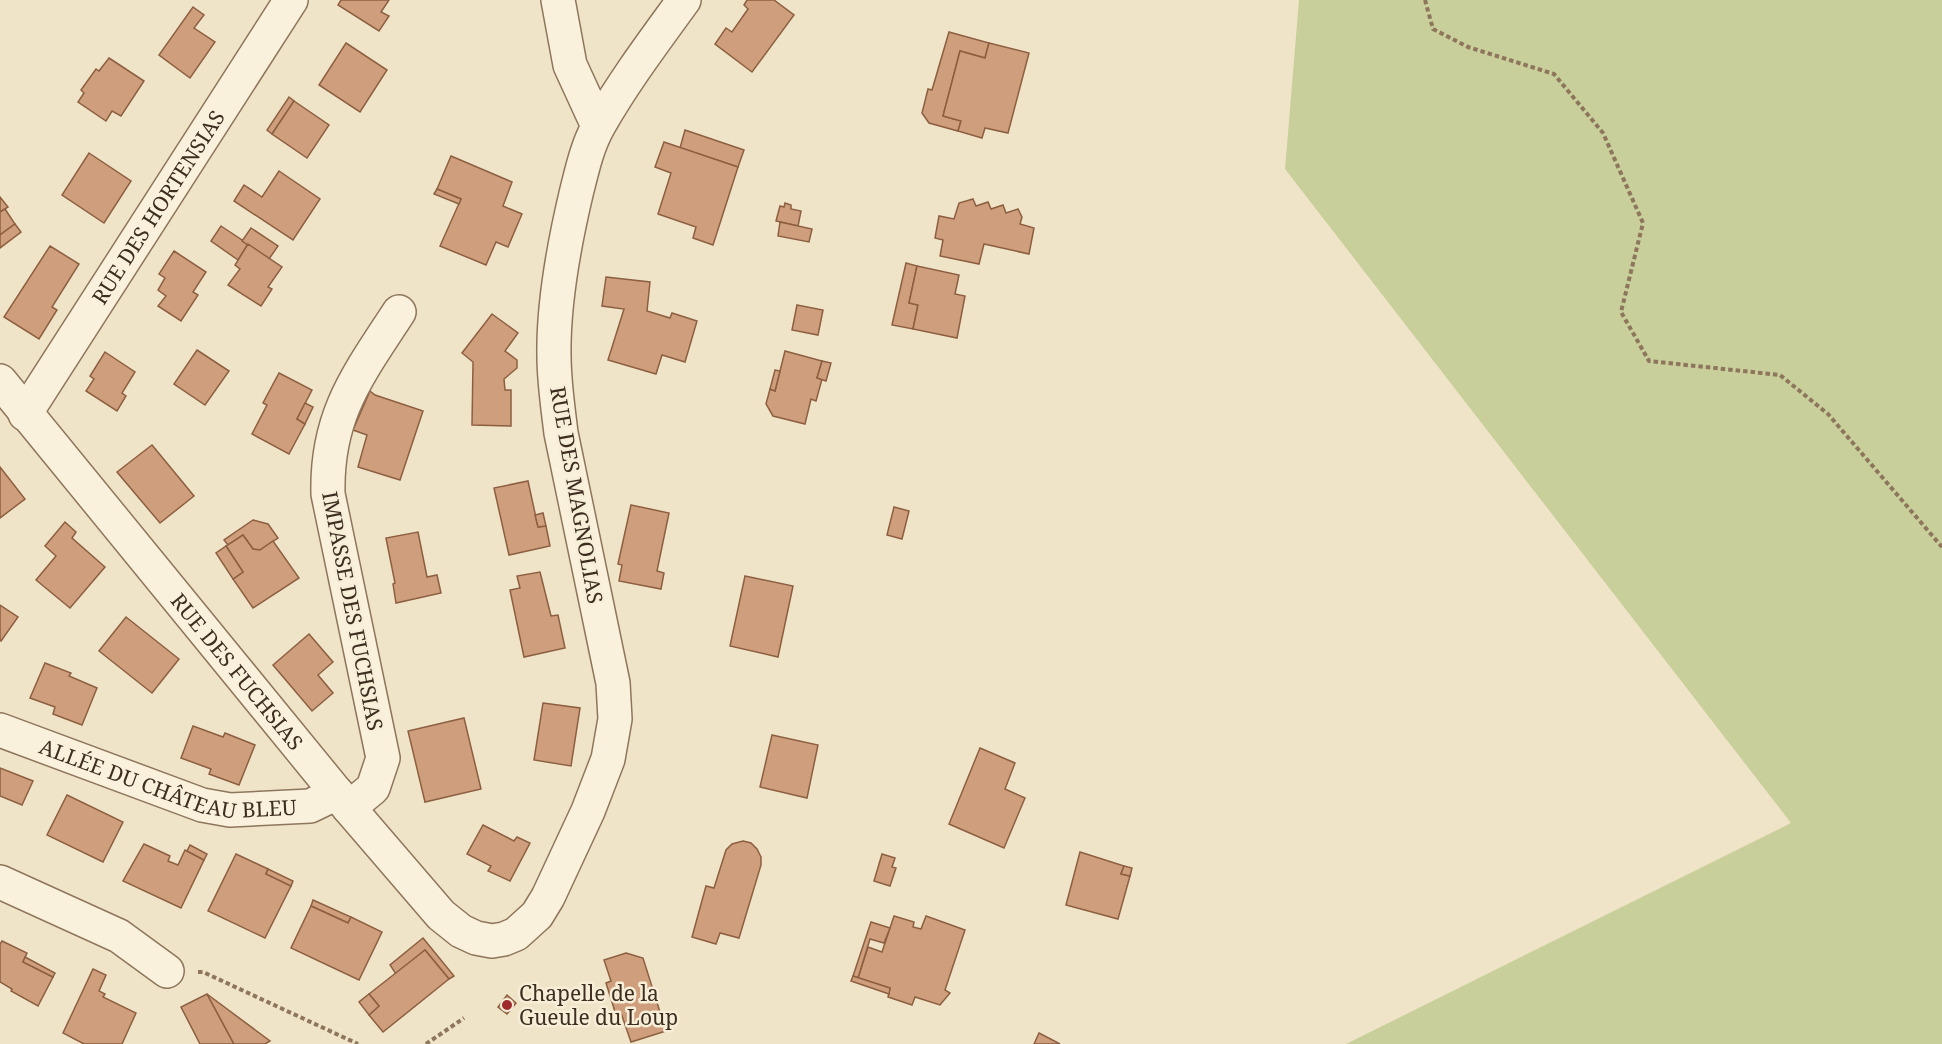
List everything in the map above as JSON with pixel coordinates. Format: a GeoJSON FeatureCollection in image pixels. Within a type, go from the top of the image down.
{"type":"FeatureCollection","features":[{"type":"Feature","properties":{"kind":"street","name":"RUE DES HORTENSIAS"},"geometry":{"type":"LineString","coordinates":[[25,414],[291,0]]}},
{"type":"Feature","properties":{"kind":"street"},"geometry":{"type":"LineString","coordinates":[[558,0],[570,65],[598,126]]}},
{"type":"Feature","properties":{"kind":"street","name":"RUE DES MAGNOLIAS"},"geometry":{"type":"LineString","coordinates":[[492,941],[516,934],[537,915],[548,897],[588,811],[608,759],[615,719],[613,683],[561,434],[554,354],[557,298],[570,217],[586,154],[598,126],[684,0]]}},
{"type":"Feature","properties":{"kind":"street","name":"IMPASSE DES FUCHSIAS"},"geometry":{"type":"LineString","coordinates":[[343,800],[373,788],[383,758],[328,494],[327,469],[339,416],[355,378],[399,312]]}},
{"type":"Feature","properties":{"kind":"street","name":"RUE DES FUCHSIAS"},"geometry":{"type":"LineString","coordinates":[[0,381],[343,800],[441,915],[461,931],[476,938],[492,941]]}},
{"type":"Feature","properties":{"kind":"street","name":"ALLÉE DU CHÂTEAU BLEU"},"geometry":{"type":"LineString","coordinates":[[0,730],[202,806],[230,810],[310,806],[343,800]]}},
{"type":"Feature","properties":{"kind":"street"},"geometry":{"type":"LineString","coordinates":[[0,882],[119,936],[167,971]]}},
{"type":"Feature","properties":{"kind":"path"},"geometry":{"type":"LineString","coordinates":[[1425,0],[1433,29],[1468,47],[1554,74],[1603,133],[1643,223],[1621,312],[1649,361],[1780,375],[1828,414],[1942,547]]}},
{"type":"Feature","properties":{"kind":"path"},"geometry":{"type":"LineString","coordinates":[[167,971],[203,972],[358,1044]]}},
{"type":"Feature","properties":{"kind":"path"},"geometry":{"type":"LineString","coordinates":[[426,1044],[464,1017]]}},
{"type":"Feature","properties":{"kind":"green space"},"geometry":{"type":"Polygon","coordinates":[[[1299,0],[1942,0],[1942,1044],[1346,1044],[1791,823],[1285,169],[1299,0]]]}},
{"type":"Feature","properties":{"kind":"building"},"geometry":{"type":"Polygon","coordinates":[[[341,0],[389,0],[381,12],[389,16],[379,31],[338,5],[341,0]]]}},
{"type":"Feature","properties":{"kind":"building"},"geometry":{"type":"Polygon","coordinates":[[[747,0],[774,0],[794,15],[752,72],[715,44],[726,28],[732,32],[748,9],[744,5],[747,0]]]}},
{"type":"Feature","properties":{"kind":"building"},"geometry":{"type":"Polygon","coordinates":[[[193,7],[204,15],[194,28],[215,42],[190,78],[159,55],[193,7]]]}},
{"type":"Feature","properties":{"kind":"building"},"geometry":{"type":"Polygon","coordinates":[[[949,32],[989,43],[985,58],[960,51],[943,116],[961,121],[958,131],[929,123],[922,113],[928,89],[932,90],[949,32]]]}},
{"type":"Feature","properties":{"kind":"building"},"geometry":{"type":"Polygon","coordinates":[[[346,43],[387,70],[360,112],[319,85],[346,43]]]}},
{"type":"Feature","properties":{"kind":"building"},"geometry":{"type":"Polygon","coordinates":[[[989,43],[1029,53],[1008,133],[985,128],[982,138],[958,131],[961,121],[943,116],[960,51],[985,58],[989,43]]]}},
{"type":"Feature","properties":{"kind":"building"},"geometry":{"type":"Polygon","coordinates":[[[109,58],[144,81],[121,116],[112,111],[106,121],[78,102],[84,93],[81,90],[96,69],[99,71],[109,58]]]}},
{"type":"Feature","properties":{"kind":"building"},"geometry":{"type":"Polygon","coordinates":[[[289,97],[294,101],[272,134],[267,130],[289,97]]]}},
{"type":"Feature","properties":{"kind":"building"},"geometry":{"type":"Polygon","coordinates":[[[294,101],[329,125],[307,158],[272,134],[294,101]]]}},
{"type":"Feature","properties":{"kind":"building"},"geometry":{"type":"Polygon","coordinates":[[[685,130],[744,150],[738,167],[680,148],[685,130]]]}},
{"type":"Feature","properties":{"kind":"building"},"geometry":{"type":"Polygon","coordinates":[[[664,142],[738,167],[713,245],[693,238],[696,227],[658,214],[671,173],[655,167],[664,142]]]}},
{"type":"Feature","properties":{"kind":"building"},"geometry":{"type":"Polygon","coordinates":[[[89,153],[131,181],[104,223],[62,195],[89,153]]]}},
{"type":"Feature","properties":{"kind":"building"},"geometry":{"type":"Polygon","coordinates":[[[451,156],[512,182],[503,206],[522,214],[508,247],[496,242],[486,265],[440,246],[461,199],[437,189],[451,156]]]}},
{"type":"Feature","properties":{"kind":"building"},"geometry":{"type":"Polygon","coordinates":[[[279,171],[320,199],[293,240],[234,201],[244,185],[262,197],[279,171]]]}},
{"type":"Feature","properties":{"kind":"building"},"geometry":{"type":"Polygon","coordinates":[[[437,189],[461,199],[459,204],[434,194],[437,189]]]}},
{"type":"Feature","properties":{"kind":"building"},"geometry":{"type":"Polygon","coordinates":[[[0,197],[8,207],[0,212],[0,197]]]}},
{"type":"Feature","properties":{"kind":"building"},"geometry":{"type":"Polygon","coordinates":[[[973,199],[976,206],[988,202],[991,209],[1003,205],[1006,213],[1018,209],[1022,217],[1020,224],[1034,228],[1029,254],[984,244],[979,264],[940,256],[943,240],[935,238],[939,216],[954,219],[959,203],[973,199]]]}},
{"type":"Feature","properties":{"kind":"building"},"geometry":{"type":"Polygon","coordinates":[[[785,203],[791,205],[791,209],[801,211],[798,226],[776,221],[780,206],[784,207],[785,203]]]}},
{"type":"Feature","properties":{"kind":"building"},"geometry":{"type":"Polygon","coordinates":[[[5,209],[15,224],[0,235],[0,212],[5,209]]]}},
{"type":"Feature","properties":{"kind":"building"},"geometry":{"type":"Polygon","coordinates":[[[780,222],[812,229],[809,242],[778,236],[780,222]]]}},
{"type":"Feature","properties":{"kind":"building"},"geometry":{"type":"Polygon","coordinates":[[[15,224],[21,232],[0,248],[0,235],[15,224]]]}},
{"type":"Feature","properties":{"kind":"building"},"geometry":{"type":"Polygon","coordinates":[[[221,226],[248,244],[238,260],[211,241],[221,226]]]}},
{"type":"Feature","properties":{"kind":"building"},"geometry":{"type":"Polygon","coordinates":[[[251,228],[278,246],[269,259],[242,241],[251,228]]]}},
{"type":"Feature","properties":{"kind":"building"},"geometry":{"type":"Polygon","coordinates":[[[248,244],[282,267],[268,287],[272,289],[261,306],[228,285],[240,269],[235,265],[248,244]]]}},
{"type":"Feature","properties":{"kind":"building"},"geometry":{"type":"Polygon","coordinates":[[[50,246],[79,264],[52,307],[57,310],[39,339],[4,317],[50,246]]]}},
{"type":"Feature","properties":{"kind":"building"},"geometry":{"type":"Polygon","coordinates":[[[174,251],[206,272],[193,292],[198,295],[181,321],[158,306],[166,296],[158,290],[165,278],[159,274],[174,251]]]}},
{"type":"Feature","properties":{"kind":"building"},"geometry":{"type":"Polygon","coordinates":[[[906,263],[917,266],[909,303],[918,305],[913,329],[892,325],[906,263]]]}},
{"type":"Feature","properties":{"kind":"building"},"geometry":{"type":"Polygon","coordinates":[[[917,266],[959,275],[955,294],[965,296],[957,338],[913,329],[918,305],[909,303],[917,266]]]}},
{"type":"Feature","properties":{"kind":"building"},"geometry":{"type":"Polygon","coordinates":[[[606,277],[650,282],[647,311],[670,318],[672,313],[697,321],[685,362],[662,355],[656,374],[608,360],[624,309],[602,306],[606,277]]]}},
{"type":"Feature","properties":{"kind":"building"},"geometry":{"type":"Polygon","coordinates":[[[797,305],[823,310],[818,335],[792,330],[797,305]]]}},
{"type":"Feature","properties":{"kind":"building"},"geometry":{"type":"Polygon","coordinates":[[[492,314],[518,333],[505,351],[517,360],[517,368],[504,379],[505,390],[511,390],[511,426],[472,425],[473,362],[462,353],[492,314]]]}},
{"type":"Feature","properties":{"kind":"building"},"geometry":{"type":"Polygon","coordinates":[[[197,350],[229,371],[205,405],[174,384],[197,350]]]}},
{"type":"Feature","properties":{"kind":"building"},"geometry":{"type":"Polygon","coordinates":[[[785,351],[822,361],[817,378],[822,379],[816,401],[811,399],[805,424],[773,416],[766,404],[770,389],[775,391],[785,351]]]}},
{"type":"Feature","properties":{"kind":"building"},"geometry":{"type":"Polygon","coordinates":[[[105,352],[135,372],[122,393],[126,396],[117,411],[86,391],[94,379],[90,376],[105,352]]]}},
{"type":"Feature","properties":{"kind":"building"},"geometry":{"type":"Polygon","coordinates":[[[822,361],[831,363],[826,381],[817,378],[822,361]]]}},
{"type":"Feature","properties":{"kind":"building"},"geometry":{"type":"Polygon","coordinates":[[[775,370],[780,371],[775,391],[770,389],[775,370]]]}},
{"type":"Feature","properties":{"kind":"building"},"geometry":{"type":"Polygon","coordinates":[[[279,373],[312,390],[297,419],[305,424],[289,454],[252,434],[267,405],[263,403],[279,373]]]}},
{"type":"Feature","properties":{"kind":"building"},"geometry":{"type":"Polygon","coordinates":[[[370,391],[375,395],[423,411],[400,480],[358,467],[367,435],[353,430],[370,391]]]}},
{"type":"Feature","properties":{"kind":"building"},"geometry":{"type":"Polygon","coordinates":[[[305,403],[313,407],[305,424],[297,419],[305,403]]]}},
{"type":"Feature","properties":{"kind":"building"},"geometry":{"type":"Polygon","coordinates":[[[152,445],[194,496],[160,523],[117,472],[152,445]]]}},
{"type":"Feature","properties":{"kind":"building"},"geometry":{"type":"Polygon","coordinates":[[[0,467],[25,499],[0,518],[0,467]]]}},
{"type":"Feature","properties":{"kind":"building"},"geometry":{"type":"Polygon","coordinates":[[[528,481],[538,527],[546,526],[550,546],[509,555],[494,488],[528,481]]]}},
{"type":"Feature","properties":{"kind":"building"},"geometry":{"type":"Polygon","coordinates":[[[631,505],[669,513],[657,571],[664,573],[661,589],[619,581],[622,565],[618,564],[631,505]]]}},
{"type":"Feature","properties":{"kind":"building"},"geometry":{"type":"Polygon","coordinates":[[[894,507],[909,511],[902,539],[887,535],[894,507]]]}},
{"type":"Feature","properties":{"kind":"building"},"geometry":{"type":"Polygon","coordinates":[[[543,513],[546,526],[538,527],[535,515],[543,513]]]}},
{"type":"Feature","properties":{"kind":"building"},"geometry":{"type":"Polygon","coordinates":[[[253,520],[268,524],[278,538],[260,550],[253,549],[243,535],[228,545],[224,540],[253,520]]]}},
{"type":"Feature","properties":{"kind":"building"},"geometry":{"type":"Polygon","coordinates":[[[65,522],[76,532],[72,538],[105,567],[70,608],[36,580],[56,556],[45,546],[65,522]]]}},
{"type":"Feature","properties":{"kind":"building"},"geometry":{"type":"Polygon","coordinates":[[[418,532],[427,577],[437,575],[441,593],[396,603],[393,584],[395,583],[386,538],[418,532]]]}},
{"type":"Feature","properties":{"kind":"building"},"geometry":{"type":"Polygon","coordinates":[[[243,535],[253,549],[260,550],[273,541],[299,578],[253,608],[233,579],[243,572],[226,546],[243,535]]]}},
{"type":"Feature","properties":{"kind":"building"},"geometry":{"type":"Polygon","coordinates":[[[226,546],[243,572],[233,579],[216,553],[226,546]]]}},
{"type":"Feature","properties":{"kind":"building"},"geometry":{"type":"Polygon","coordinates":[[[540,572],[551,616],[558,615],[565,648],[524,657],[510,590],[520,588],[517,576],[540,572]]]}},
{"type":"Feature","properties":{"kind":"building"},"geometry":{"type":"Polygon","coordinates":[[[745,576],[793,586],[778,657],[730,646],[745,576]]]}},
{"type":"Feature","properties":{"kind":"building"},"geometry":{"type":"Polygon","coordinates":[[[0,605],[18,617],[1,641],[0,640],[0,605]]]}},
{"type":"Feature","properties":{"kind":"building"},"geometry":{"type":"Polygon","coordinates":[[[126,617],[179,659],[152,693],[99,651],[126,617]]]}},
{"type":"Feature","properties":{"kind":"building"},"geometry":{"type":"Polygon","coordinates":[[[309,634],[333,662],[318,675],[333,693],[312,711],[273,665],[309,634]]]}},
{"type":"Feature","properties":{"kind":"building"},"geometry":{"type":"Polygon","coordinates":[[[45,663],[71,673],[69,676],[97,688],[82,725],[53,714],[55,707],[30,698],[45,663]]]}},
{"type":"Feature","properties":{"kind":"building"},"geometry":{"type":"Polygon","coordinates":[[[543,703],[580,708],[571,766],[534,760],[543,703]]]}},
{"type":"Feature","properties":{"kind":"building"},"geometry":{"type":"Polygon","coordinates":[[[464,718],[481,789],[425,802],[408,731],[464,718]]]}},
{"type":"Feature","properties":{"kind":"building"},"geometry":{"type":"Polygon","coordinates":[[[193,726],[223,737],[225,733],[255,745],[239,785],[209,774],[211,769],[181,758],[193,726]]]}},
{"type":"Feature","properties":{"kind":"building"},"geometry":{"type":"Polygon","coordinates":[[[772,735],[818,745],[807,798],[760,787],[772,735]]]}},
{"type":"Feature","properties":{"kind":"building"},"geometry":{"type":"Polygon","coordinates":[[[980,748],[1015,763],[1005,789],[1025,798],[1004,848],[949,824],[980,748]]]}},
{"type":"Feature","properties":{"kind":"building"},"geometry":{"type":"Polygon","coordinates":[[[0,768],[33,781],[22,805],[0,796],[0,768]]]}},
{"type":"Feature","properties":{"kind":"building"},"geometry":{"type":"Polygon","coordinates":[[[67,795],[123,822],[103,862],[47,835],[67,795]]]}},
{"type":"Feature","properties":{"kind":"building"},"geometry":{"type":"Polygon","coordinates":[[[483,825],[514,841],[517,837],[530,843],[510,881],[488,871],[491,866],[467,854],[483,825]]]}},
{"type":"Feature","properties":{"kind":"building"},"geometry":{"type":"Polygon","coordinates":[[[743,841],[751,843],[757,849],[761,857],[761,865],[739,938],[720,933],[716,944],[692,937],[706,886],[714,888],[726,850],[732,844],[743,841]]]}},
{"type":"Feature","properties":{"kind":"building"},"geometry":{"type":"Polygon","coordinates":[[[144,844],[170,856],[168,861],[178,865],[185,850],[204,860],[181,908],[123,881],[144,844]]]}},
{"type":"Feature","properties":{"kind":"building"},"geometry":{"type":"Polygon","coordinates":[[[190,845],[207,854],[204,860],[187,851],[190,845]]]}},
{"type":"Feature","properties":{"kind":"building"},"geometry":{"type":"Polygon","coordinates":[[[1080,852],[1124,866],[1121,874],[1130,876],[1118,919],[1066,905],[1080,852]]]}},
{"type":"Feature","properties":{"kind":"building"},"geometry":{"type":"Polygon","coordinates":[[[236,854],[268,869],[266,874],[291,886],[265,938],[208,911],[236,854]]]}},
{"type":"Feature","properties":{"kind":"building"},"geometry":{"type":"Polygon","coordinates":[[[882,854],[895,858],[892,867],[896,868],[890,886],[874,881],[882,854]]]}},
{"type":"Feature","properties":{"kind":"building"},"geometry":{"type":"Polygon","coordinates":[[[1124,866],[1132,868],[1130,876],[1121,874],[1124,866]]]}},
{"type":"Feature","properties":{"kind":"building"},"geometry":{"type":"Polygon","coordinates":[[[268,869],[293,881],[291,886],[266,874],[268,869]]]}},
{"type":"Feature","properties":{"kind":"building"},"geometry":{"type":"Polygon","coordinates":[[[313,900],[351,917],[348,923],[311,906],[313,900]]]}},
{"type":"Feature","properties":{"kind":"building"},"geometry":{"type":"Polygon","coordinates":[[[311,906],[348,923],[351,917],[382,932],[359,980],[291,948],[311,906]]]}},
{"type":"Feature","properties":{"kind":"building"},"geometry":{"type":"Polygon","coordinates":[[[894,916],[914,922],[913,927],[921,929],[926,916],[965,930],[945,990],[950,993],[940,1005],[915,997],[912,1005],[888,997],[890,988],[858,978],[868,947],[882,952],[894,916]]]}},
{"type":"Feature","properties":{"kind":"building"},"geometry":{"type":"Polygon","coordinates":[[[871,922],[890,928],[884,943],[870,939],[858,978],[853,976],[871,922]]]}},
{"type":"Feature","properties":{"kind":"building"},"geometry":{"type":"Polygon","coordinates":[[[423,938],[454,976],[449,979],[425,950],[396,974],[390,965],[423,938]]]}},
{"type":"Feature","properties":{"kind":"building"},"geometry":{"type":"Polygon","coordinates":[[[2,941],[27,953],[23,962],[53,977],[38,1006],[0,982],[0,944],[2,941]]]}},
{"type":"Feature","properties":{"kind":"building"},"geometry":{"type":"Polygon","coordinates":[[[425,950],[449,979],[383,1032],[369,1015],[379,1006],[369,994],[425,950]]]}},
{"type":"Feature","properties":{"kind":"building"},"geometry":{"type":"Polygon","coordinates":[[[626,953],[643,958],[666,1031],[631,1042],[621,1013],[616,1015],[606,983],[611,981],[604,960],[626,953]]]}},
{"type":"Feature","properties":{"kind":"building"},"geometry":{"type":"Polygon","coordinates":[[[25,957],[55,973],[53,977],[23,962],[25,957]]]}},
{"type":"Feature","properties":{"kind":"building"},"geometry":{"type":"Polygon","coordinates":[[[93,969],[106,975],[99,991],[105,994],[103,997],[136,1013],[122,1044],[84,1044],[63,1033],[93,969]]]}},
{"type":"Feature","properties":{"kind":"building"},"geometry":{"type":"Polygon","coordinates":[[[853,976],[890,988],[889,994],[851,981],[853,976]]]}},
{"type":"Feature","properties":{"kind":"building"},"geometry":{"type":"Polygon","coordinates":[[[207,994],[234,1044],[200,1044],[181,1007],[207,994]]]}},
{"type":"Feature","properties":{"kind":"building"},"geometry":{"type":"Polygon","coordinates":[[[207,994],[270,1041],[265,1044],[234,1044],[207,994]]]}},
{"type":"Feature","properties":{"kind":"building"},"geometry":{"type":"Polygon","coordinates":[[[369,994],[379,1006],[369,1015],[359,1002],[369,994]]]}},
{"type":"Feature","properties":{"kind":"building","name":"Chapelle de la Gueule du Loup"},"geometry":{"type":"Polygon","coordinates":[[[507,995],[516,1003],[507,1014],[498,1007],[507,995]]]}},
{"type":"Feature","properties":{"kind":"building"},"geometry":{"type":"Polygon","coordinates":[[[1039,1033],[1060,1044],[1034,1044],[1039,1033]]]}},
{"type":"Feature","properties":{"kind":"place","name":"Chapelle de la Gueule du Loup"},"geometry":{"type":"Point","coordinates":[507,1005]}}]}
